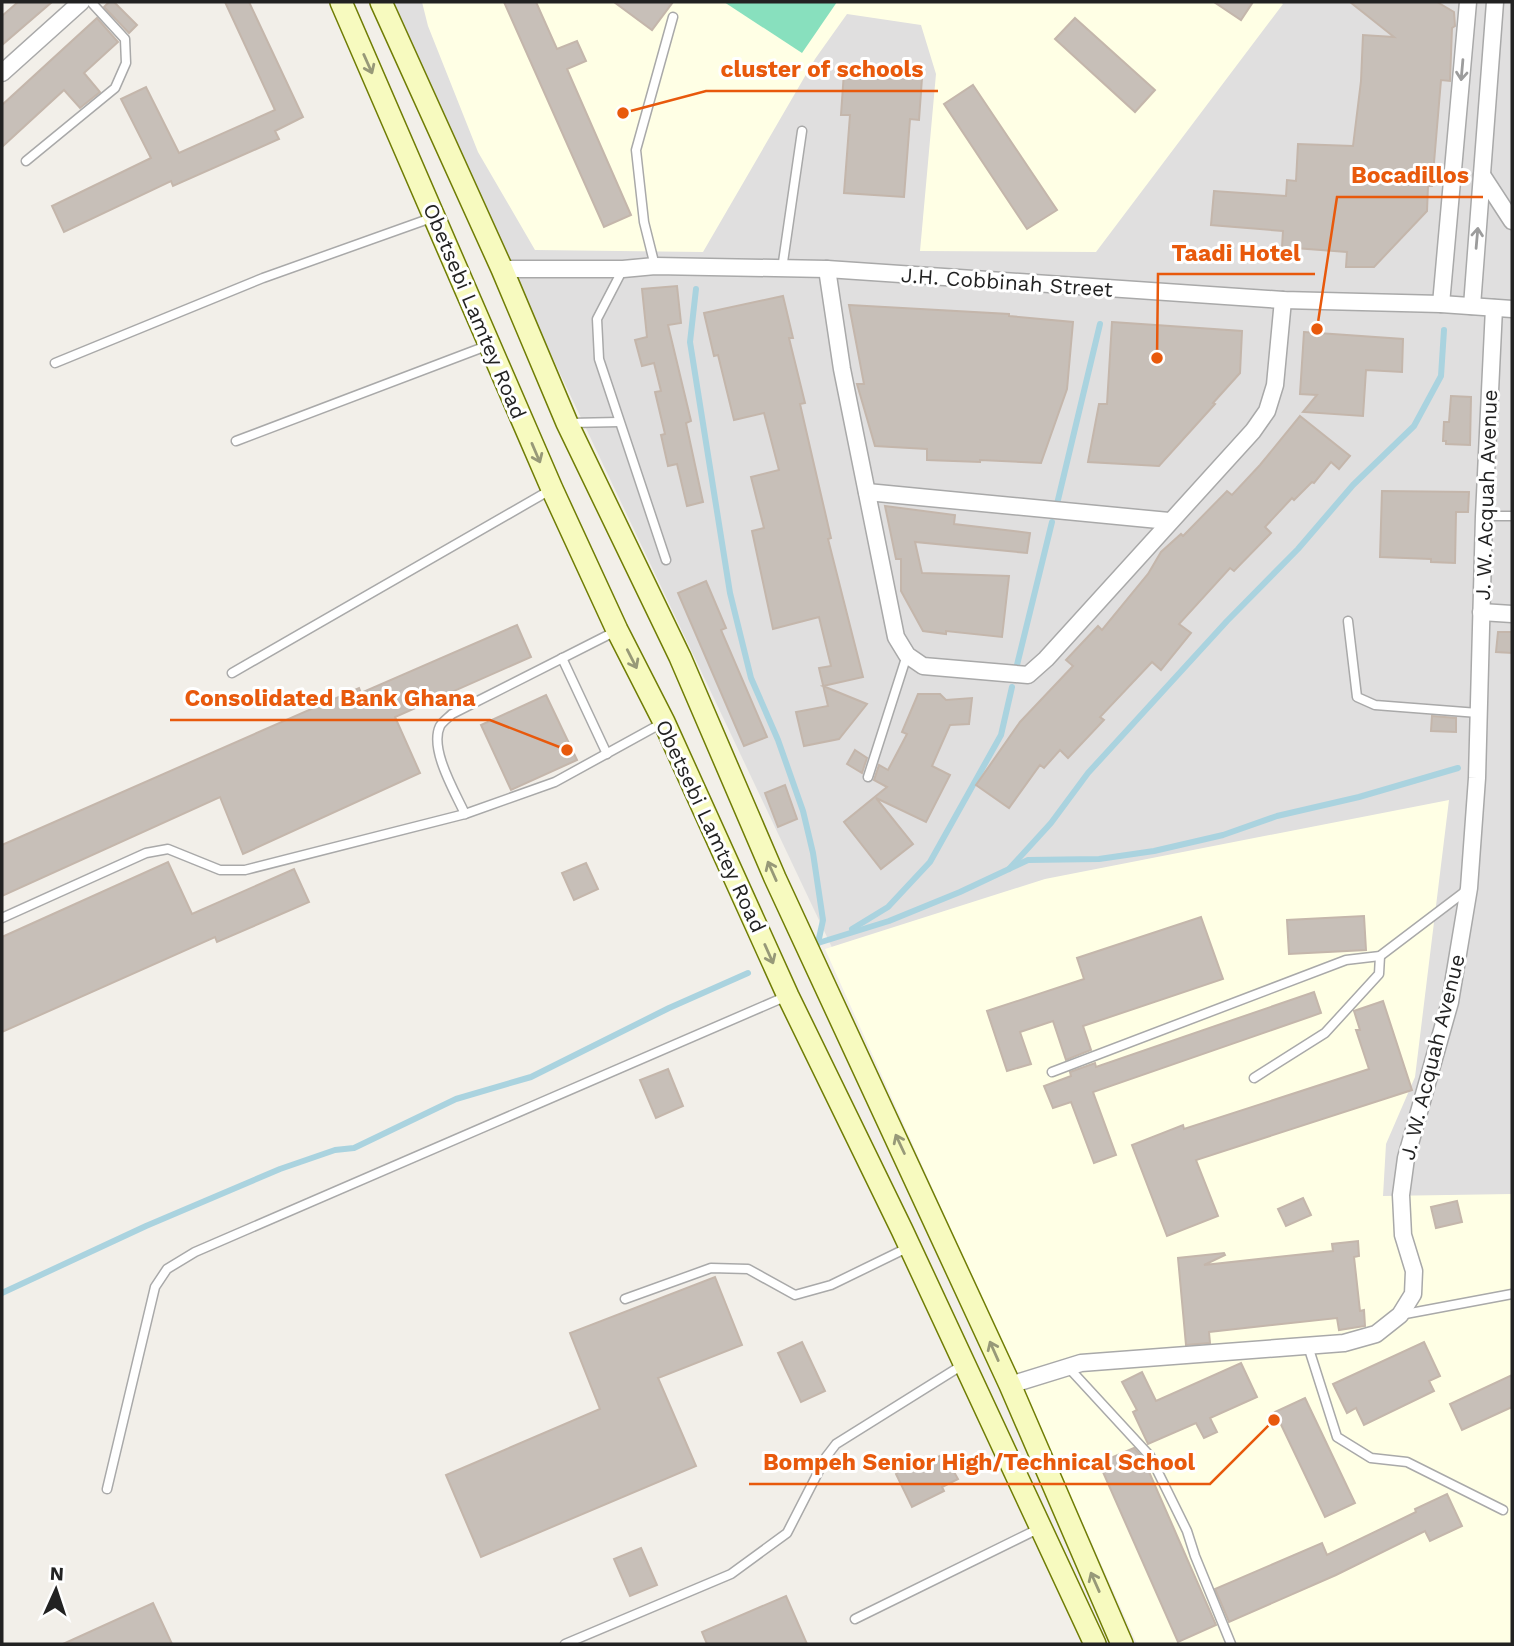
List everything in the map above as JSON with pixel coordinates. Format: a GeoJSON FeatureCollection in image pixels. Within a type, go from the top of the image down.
{"type":"FeatureCollection","features":[{"type":"Feature","properties":{"kind":"main road","name":"Obetsebi Lamtey Road"},"geometry":{"type":"LineString","coordinates":[[341,2],[552,489],[617,630],[664,722],[788,996],[1095,1644]]}},
{"type":"Feature","properties":{"kind":"main road","name":"Obetsebi Lamtey Road"},"geometry":{"type":"LineString","coordinates":[[382,2],[502,269],[567,423],[680,657],[775,878],[1010,1385],[1122,1644]]}},
{"type":"Feature","properties":{"kind":"street"},"geometry":{"type":"LineString","coordinates":[[2,73],[81,2]]}},
{"type":"Feature","properties":{"kind":"street"},"geometry":{"type":"LineString","coordinates":[[1441,304],[1468,2]]}},
{"type":"Feature","properties":{"kind":"street"},"geometry":{"type":"LineString","coordinates":[[1472,306],[1495,2]]}},
{"type":"Feature","properties":{"kind":"street"},"geometry":{"type":"LineString","coordinates":[[1482,175],[1512,221]]}},
{"type":"Feature","properties":{"kind":"street","name":"J.H. Cobbinah Street"},"geometry":{"type":"LineString","coordinates":[[502,269],[623,269],[655,266],[827,270],[1283,300],[1441,304],[1512,309]]}},
{"type":"Feature","properties":{"kind":"street"},"geometry":{"type":"LineString","coordinates":[[827,270],[842,369],[897,637],[907,655],[923,666],[1028,675],[1046,659],[1169,521],[1254,431],[1267,411],[1275,385],[1283,300]]}},
{"type":"Feature","properties":{"kind":"street","name":"J. W. Acquah Avenue"},"geometry":{"type":"LineString","coordinates":[[1401,1315],[1413,1294],[1414,1271],[1403,1235],[1401,1195],[1406,1158],[1450,1002],[1469,888],[1494,308]]}},
{"type":"Feature","properties":{"kind":"street"},"geometry":{"type":"LineString","coordinates":[[867,492],[1169,521]]}},
{"type":"Feature","properties":{"kind":"street"},"geometry":{"type":"LineString","coordinates":[[1480,612],[1512,614]]}},
{"type":"Feature","properties":{"kind":"street"},"geometry":{"type":"LineString","coordinates":[[1010,1385],[1096,1361],[1344,1343],[1376,1334],[1401,1315]]}},
{"type":"Feature","properties":{"kind":"lane"},"geometry":{"type":"LineString","coordinates":[[26,161],[114,88],[126,63],[125,39],[91,2]]}},
{"type":"Feature","properties":{"kind":"lane"},"geometry":{"type":"LineString","coordinates":[[655,266],[645,222],[636,150],[673,17]]}},
{"type":"Feature","properties":{"kind":"lane"},"geometry":{"type":"LineString","coordinates":[[782,269],[802,131]]}},
{"type":"Feature","properties":{"kind":"lane"},"geometry":{"type":"LineString","coordinates":[[55,363],[263,278],[434,217]]}},
{"type":"Feature","properties":{"kind":"lane"},"geometry":{"type":"LineString","coordinates":[[623,269],[597,319],[599,359],[666,560]]}},
{"type":"Feature","properties":{"kind":"lane"},"geometry":{"type":"LineString","coordinates":[[236,440],[489,344]]}},
{"type":"Feature","properties":{"kind":"lane"},"geometry":{"type":"LineString","coordinates":[[567,423],[619,422]]}},
{"type":"Feature","properties":{"kind":"lane"},"geometry":{"type":"LineString","coordinates":[[232,673],[552,489]]}},
{"type":"Feature","properties":{"kind":"lane"},"geometry":{"type":"LineString","coordinates":[[1484,516],[1512,516]]}},
{"type":"Feature","properties":{"kind":"lane"},"geometry":{"type":"LineString","coordinates":[[1348,621],[1357,697],[1375,705],[1478,713]]}},
{"type":"Feature","properties":{"kind":"lane"},"geometry":{"type":"LineString","coordinates":[[465,814],[440,757],[437,743],[440,725],[452,714],[617,630]]}},
{"type":"Feature","properties":{"kind":"lane"},"geometry":{"type":"LineString","coordinates":[[868,777],[907,655]]}},
{"type":"Feature","properties":{"kind":"lane"},"geometry":{"type":"LineString","coordinates":[[562,658],[607,754]]}},
{"type":"Feature","properties":{"kind":"lane"},"geometry":{"type":"LineString","coordinates":[[2,918],[146,853],[168,849],[220,870],[245,870],[465,814],[555,782],[664,722]]}},
{"type":"Feature","properties":{"kind":"lane"},"geometry":{"type":"LineString","coordinates":[[1052,1072],[1346,960],[1380,956],[1469,888]]}},
{"type":"Feature","properties":{"kind":"lane"},"geometry":{"type":"LineString","coordinates":[[1254,1078],[1325,1033],[1379,974],[1380,956]]}},
{"type":"Feature","properties":{"kind":"lane"},"geometry":{"type":"LineString","coordinates":[[107,1489],[155,1287],[167,1269],[208,1247],[788,996]]}},
{"type":"Feature","properties":{"kind":"lane"},"geometry":{"type":"LineString","coordinates":[[625,1298],[711,1268],[748,1269],[795,1295],[831,1285],[909,1247]]}},
{"type":"Feature","properties":{"kind":"lane"},"geometry":{"type":"LineString","coordinates":[[1401,1315],[1512,1294]]}},
{"type":"Feature","properties":{"kind":"lane"},"geometry":{"type":"LineString","coordinates":[[1308,1346],[1337,1437],[1371,1458],[1406,1462],[1503,1510]]}},
{"type":"Feature","properties":{"kind":"lane"},"geometry":{"type":"LineString","coordinates":[[565,1644],[731,1574],[787,1533],[826,1457],[836,1444],[964,1364]]}},
{"type":"Feature","properties":{"kind":"lane"},"geometry":{"type":"LineString","coordinates":[[1068,1367],[1150,1456],[1187,1531],[1231,1644]]}},
{"type":"Feature","properties":{"kind":"lane"},"geometry":{"type":"LineString","coordinates":[[855,1619],[1041,1528]]}},
{"type":"Feature","properties":{"kind":"shaded area"},"geometry":{"type":"Polygon","coordinates":[[[384,2],[1512,2],[1512,1644],[1162,1644],[384,2]]]}},
{"type":"Feature","properties":{"kind":"shaded area"},"geometry":{"type":"Polygon","coordinates":[[[422,2],[1283,4],[1096,252],[920,251],[936,74],[921,25],[847,14],[815,59],[703,252],[535,250],[478,152],[428,26],[422,2]]]}},
{"type":"Feature","properties":{"kind":"shaded area"},"geometry":{"type":"Polygon","coordinates":[[[1449,800],[1415,1077],[1386,1144],[1383,1196],[1512,1194],[1512,1644],[1137,1644],[825,949],[1045,879],[1449,800]]]}},
{"type":"Feature","properties":{"kind":"green space"},"geometry":{"type":"Polygon","coordinates":[[[724,2],[837,2],[802,53],[724,2]]]}},
{"type":"Feature","properties":{"kind":"building"},"geometry":{"type":"Polygon","coordinates":[[[18,2],[52,2],[2,45],[2,16],[18,2]]]}},
{"type":"Feature","properties":{"kind":"building"},"geometry":{"type":"Polygon","coordinates":[[[109,2],[114,2],[137,25],[129,33],[104,7],[109,2]]]}},
{"type":"Feature","properties":{"kind":"building"},"geometry":{"type":"Polygon","coordinates":[[[225,2],[249,2],[303,117],[275,131],[279,139],[173,186],[171,181],[64,232],[52,206],[151,158],[121,99],[146,87],[179,153],[275,110],[225,2]]]}},
{"type":"Feature","properties":{"kind":"building"},"geometry":{"type":"Polygon","coordinates":[[[504,2],[536,2],[557,49],[577,41],[586,61],[567,69],[631,215],[604,227],[504,2]]]}},
{"type":"Feature","properties":{"kind":"building"},"geometry":{"type":"Polygon","coordinates":[[[614,2],[673,2],[652,30],[614,2]]]}},
{"type":"Feature","properties":{"kind":"building"},"geometry":{"type":"Polygon","coordinates":[[[1214,2],[1253,2],[1241,20],[1214,2]]]}},
{"type":"Feature","properties":{"kind":"building"},"geometry":{"type":"Polygon","coordinates":[[[1350,2],[1437,2],[1454,12],[1450,81],[1441,80],[1432,186],[1428,186],[1427,211],[1374,267],[1346,267],[1347,252],[1282,247],[1283,231],[1211,225],[1214,191],[1286,196],[1287,180],[1296,181],[1298,144],[1353,146],[1361,81],[1363,35],[1394,37],[1350,2]]]}},
{"type":"Feature","properties":{"kind":"building"},"geometry":{"type":"Polygon","coordinates":[[[97,18],[118,42],[84,73],[100,92],[80,108],[64,90],[2,147],[2,105],[97,18]]]}},
{"type":"Feature","properties":{"kind":"building"},"geometry":{"type":"Polygon","coordinates":[[[1075,18],[1155,90],[1135,112],[1055,39],[1075,18]]]}},
{"type":"Feature","properties":{"kind":"building"},"geometry":{"type":"Polygon","coordinates":[[[844,72],[922,78],[919,120],[910,119],[904,197],[844,193],[850,115],[841,115],[844,72]]]}},
{"type":"Feature","properties":{"kind":"building"},"geometry":{"type":"Polygon","coordinates":[[[973,85],[1057,210],[1027,229],[944,104],[973,85]]]}},
{"type":"Feature","properties":{"kind":"building"},"geometry":{"type":"Polygon","coordinates":[[[677,286],[681,323],[668,325],[691,421],[686,423],[703,502],[687,506],[677,464],[668,466],[661,435],[665,434],[655,392],[661,391],[654,363],[642,366],[635,340],[647,337],[642,289],[677,286]]]}},
{"type":"Feature","properties":{"kind":"building"},"geometry":{"type":"Polygon","coordinates":[[[783,296],[793,338],[789,338],[805,403],[800,404],[831,538],[828,539],[863,677],[823,686],[819,668],[831,666],[819,617],[773,629],[752,531],[764,528],[751,477],[779,470],[764,413],[734,420],[718,355],[714,356],[704,313],[783,296]]]}},
{"type":"Feature","properties":{"kind":"building"},"geometry":{"type":"Polygon","coordinates":[[[849,305],[1009,314],[1073,322],[1067,389],[1041,463],[927,460],[927,449],[875,446],[857,384],[864,384],[849,305]]]}},
{"type":"Feature","properties":{"kind":"building"},"geometry":{"type":"Polygon","coordinates":[[[1112,322],[1242,331],[1240,373],[1159,466],[1088,462],[1099,404],[1107,404],[1112,322]]]}},
{"type":"Feature","properties":{"kind":"building"},"geometry":{"type":"Polygon","coordinates":[[[1304,332],[1403,339],[1402,372],[1366,370],[1363,416],[1303,412],[1317,395],[1300,394],[1304,332]]]}},
{"type":"Feature","properties":{"kind":"building"},"geometry":{"type":"Polygon","coordinates":[[[1451,396],[1471,397],[1470,445],[1446,444],[1446,441],[1443,441],[1444,422],[1449,422],[1451,396]]]}},
{"type":"Feature","properties":{"kind":"building"},"geometry":{"type":"Polygon","coordinates":[[[1300,416],[1350,456],[1339,469],[1331,462],[1314,483],[1294,500],[1292,498],[1265,527],[1271,533],[1234,571],[1230,568],[1179,624],[1191,633],[1161,670],[1152,662],[1100,717],[1104,720],[1068,758],[1060,750],[1044,768],[1040,765],[1009,808],[976,785],[1020,722],[1073,666],[1066,660],[1098,626],[1102,630],[1148,574],[1161,552],[1181,534],[1183,536],[1227,491],[1232,495],[1300,416]]]}},
{"type":"Feature","properties":{"kind":"building"},"geometry":{"type":"Polygon","coordinates":[[[1382,491],[1469,492],[1468,512],[1456,512],[1455,563],[1380,557],[1382,491]]]}},
{"type":"Feature","properties":{"kind":"building"},"geometry":{"type":"Polygon","coordinates":[[[885,506],[955,515],[954,524],[1030,533],[1027,553],[915,542],[922,573],[1009,576],[1002,637],[923,631],[901,591],[901,559],[896,559],[885,506]]]}},
{"type":"Feature","properties":{"kind":"building"},"geometry":{"type":"Polygon","coordinates":[[[706,581],[726,628],[721,630],[767,737],[744,746],[678,593],[706,581]]]}},
{"type":"Feature","properties":{"kind":"building"},"geometry":{"type":"Polygon","coordinates":[[[517,625],[531,657],[395,717],[420,773],[243,854],[220,797],[2,896],[2,845],[359,688],[361,693],[517,625]]]}},
{"type":"Feature","properties":{"kind":"building"},"geometry":{"type":"Polygon","coordinates":[[[1498,632],[1512,632],[1512,653],[1496,652],[1498,632]]]}},
{"type":"Feature","properties":{"kind":"building"},"geometry":{"type":"Polygon","coordinates":[[[823,686],[867,704],[839,739],[804,746],[796,712],[828,706],[823,686]]]}},
{"type":"Feature","properties":{"kind":"building"},"geometry":{"type":"Polygon","coordinates":[[[918,694],[940,694],[946,700],[972,698],[969,724],[950,725],[932,766],[950,775],[926,822],[876,798],[913,844],[881,869],[844,822],[887,787],[874,780],[879,765],[888,770],[907,734],[902,732],[918,694]]]}},
{"type":"Feature","properties":{"kind":"building"},"geometry":{"type":"Polygon","coordinates":[[[546,695],[577,760],[511,790],[481,725],[546,695]]]}},
{"type":"Feature","properties":{"kind":"building"},"geometry":{"type":"Polygon","coordinates":[[[1432,716],[1456,718],[1456,732],[1431,731],[1432,716]]]}},
{"type":"Feature","properties":{"kind":"building"},"geometry":{"type":"Polygon","coordinates":[[[855,750],[867,758],[862,773],[847,764],[855,750]]]}},
{"type":"Feature","properties":{"kind":"building"},"geometry":{"type":"Polygon","coordinates":[[[785,785],[797,819],[778,827],[765,793],[785,785]]]}},
{"type":"Feature","properties":{"kind":"building"},"geometry":{"type":"Polygon","coordinates":[[[168,862],[192,914],[294,869],[309,902],[217,942],[215,937],[2,1032],[2,937],[168,862]]]}},
{"type":"Feature","properties":{"kind":"building"},"geometry":{"type":"Polygon","coordinates":[[[586,863],[598,889],[574,900],[562,873],[586,863]]]}},
{"type":"Feature","properties":{"kind":"building"},"geometry":{"type":"Polygon","coordinates":[[[1364,916],[1366,950],[1289,954],[1287,920],[1364,916]]]}},
{"type":"Feature","properties":{"kind":"building"},"geometry":{"type":"Polygon","coordinates":[[[1201,917],[1223,979],[1083,1026],[1091,1050],[1066,1060],[1053,1021],[1020,1032],[1031,1064],[1007,1071],[987,1011],[1084,979],[1077,958],[1201,917]]]}},
{"type":"Feature","properties":{"kind":"building"},"geometry":{"type":"Polygon","coordinates":[[[1314,992],[1321,1013],[1093,1092],[1116,1155],[1094,1163],[1071,1102],[1053,1108],[1044,1086],[1095,1063],[1096,1067],[1314,992]]]}},
{"type":"Feature","properties":{"kind":"building"},"geometry":{"type":"Polygon","coordinates":[[[1383,1001],[1412,1090],[1196,1160],[1218,1216],[1167,1236],[1132,1145],[1183,1125],[1184,1129],[1369,1069],[1356,1030],[1360,1030],[1354,1011],[1383,1001]]]}},
{"type":"Feature","properties":{"kind":"building"},"geometry":{"type":"Polygon","coordinates":[[[668,1069],[683,1106],[656,1118],[640,1080],[668,1069]]]}},
{"type":"Feature","properties":{"kind":"building"},"geometry":{"type":"Polygon","coordinates":[[[1303,1198],[1311,1215],[1286,1226],[1278,1209],[1303,1198]]]}},
{"type":"Feature","properties":{"kind":"building"},"geometry":{"type":"Polygon","coordinates":[[[1457,1201],[1462,1222],[1436,1228],[1431,1207],[1457,1201]]]}},
{"type":"Feature","properties":{"kind":"building"},"geometry":{"type":"Polygon","coordinates":[[[1358,1241],[1359,1256],[1354,1257],[1360,1311],[1364,1310],[1365,1326],[1339,1330],[1337,1318],[1209,1332],[1210,1343],[1186,1345],[1178,1258],[1224,1253],[1225,1255],[1204,1265],[1333,1251],[1332,1244],[1358,1241]]]}},
{"type":"Feature","properties":{"kind":"building"},"geometry":{"type":"Polygon","coordinates":[[[715,1277],[742,1345],[658,1378],[696,1466],[481,1557],[446,1475],[600,1409],[570,1333],[715,1277]]]}},
{"type":"Feature","properties":{"kind":"building"},"geometry":{"type":"Polygon","coordinates":[[[802,1342],[825,1391],[801,1402],[778,1353],[802,1342]]]}},
{"type":"Feature","properties":{"kind":"building"},"geometry":{"type":"Polygon","coordinates":[[[1424,1342],[1440,1376],[1429,1381],[1434,1391],[1364,1425],[1356,1408],[1347,1413],[1333,1384],[1424,1342]]]}},
{"type":"Feature","properties":{"kind":"building"},"geometry":{"type":"Polygon","coordinates":[[[1241,1363],[1257,1397],[1210,1418],[1217,1432],[1204,1438],[1196,1423],[1148,1444],[1133,1412],[1137,1410],[1122,1382],[1142,1372],[1156,1401],[1241,1363]]]}},
{"type":"Feature","properties":{"kind":"building"},"geometry":{"type":"Polygon","coordinates":[[[1512,1375],[1512,1407],[1462,1430],[1450,1404],[1512,1375]]]}},
{"type":"Feature","properties":{"kind":"building"},"geometry":{"type":"Polygon","coordinates":[[[1305,1398],[1355,1503],[1325,1517],[1275,1412],[1305,1398]]]}},
{"type":"Feature","properties":{"kind":"building"},"geometry":{"type":"Polygon","coordinates":[[[1134,1448],[1143,1458],[1216,1625],[1178,1642],[1099,1463],[1134,1448]]]}},
{"type":"Feature","properties":{"kind":"building"},"geometry":{"type":"Polygon","coordinates":[[[944,1454],[958,1479],[942,1487],[944,1491],[912,1507],[896,1474],[911,1462],[928,1458],[929,1461],[944,1454]]]}},
{"type":"Feature","properties":{"kind":"building"},"geometry":{"type":"Polygon","coordinates":[[[1447,1494],[1462,1526],[1430,1541],[1425,1531],[1336,1575],[1229,1622],[1215,1589],[1322,1543],[1327,1555],[1447,1494]]]}},
{"type":"Feature","properties":{"kind":"building"},"geometry":{"type":"Polygon","coordinates":[[[641,1548],[657,1585],[630,1596],[614,1559],[641,1548]]]}},
{"type":"Feature","properties":{"kind":"building"},"geometry":{"type":"Polygon","coordinates":[[[786,1596],[807,1644],[707,1644],[702,1632],[786,1596]]]}},
{"type":"Feature","properties":{"kind":"building"},"geometry":{"type":"Polygon","coordinates":[[[153,1603],[172,1644],[63,1644],[153,1603]]]}},
{"type":"Feature","properties":{"kind":"waterway"},"geometry":{"type":"LineString","coordinates":[[696,289],[690,342],[730,593],[751,678],[778,740],[803,811],[813,853],[823,920],[818,943]]}},
{"type":"Feature","properties":{"kind":"waterway"},"geometry":{"type":"LineString","coordinates":[[1057,504],[1100,324]]}},
{"type":"Feature","properties":{"kind":"waterway"},"geometry":{"type":"LineString","coordinates":[[1009,869],[1051,823],[1088,773],[1227,621],[1298,549],[1353,485],[1414,426],[1441,376],[1444,330]]}},
{"type":"Feature","properties":{"kind":"waterway"},"geometry":{"type":"LineString","coordinates":[[1017,665],[1052,522]]}},
{"type":"Feature","properties":{"kind":"waterway"},"geometry":{"type":"LineString","coordinates":[[852,929],[888,907],[930,862],[1001,735],[1012,687]]}},
{"type":"Feature","properties":{"kind":"waterway"},"geometry":{"type":"LineString","coordinates":[[818,943],[889,921],[1028,860],[1099,859],[1154,851],[1223,835],[1277,816],[1359,797],[1458,768]]}},
{"type":"Feature","properties":{"kind":"waterway"},"geometry":{"type":"LineString","coordinates":[[2,1293],[146,1226],[280,1169],[335,1150],[354,1148],[456,1099],[531,1077],[669,1008],[748,973]]}},
{"type":"Feature","properties":{"kind":"place","name":"cluster of schools"},"geometry":{"type":"Point","coordinates":[623,113]}},
{"type":"Feature","properties":{"kind":"place","name":"Bocadillos"},"geometry":{"type":"Point","coordinates":[1317,329]}},
{"type":"Feature","properties":{"kind":"place","name":"Taadi Hotel"},"geometry":{"type":"Point","coordinates":[1157,358]}},
{"type":"Feature","properties":{"kind":"place","name":"Consolidated Bank Ghana"},"geometry":{"type":"Point","coordinates":[567,750]}},
{"type":"Feature","properties":{"kind":"place","name":"Bompeh Senior High/Technical School"},"geometry":{"type":"Point","coordinates":[1274,1420]}}]}
